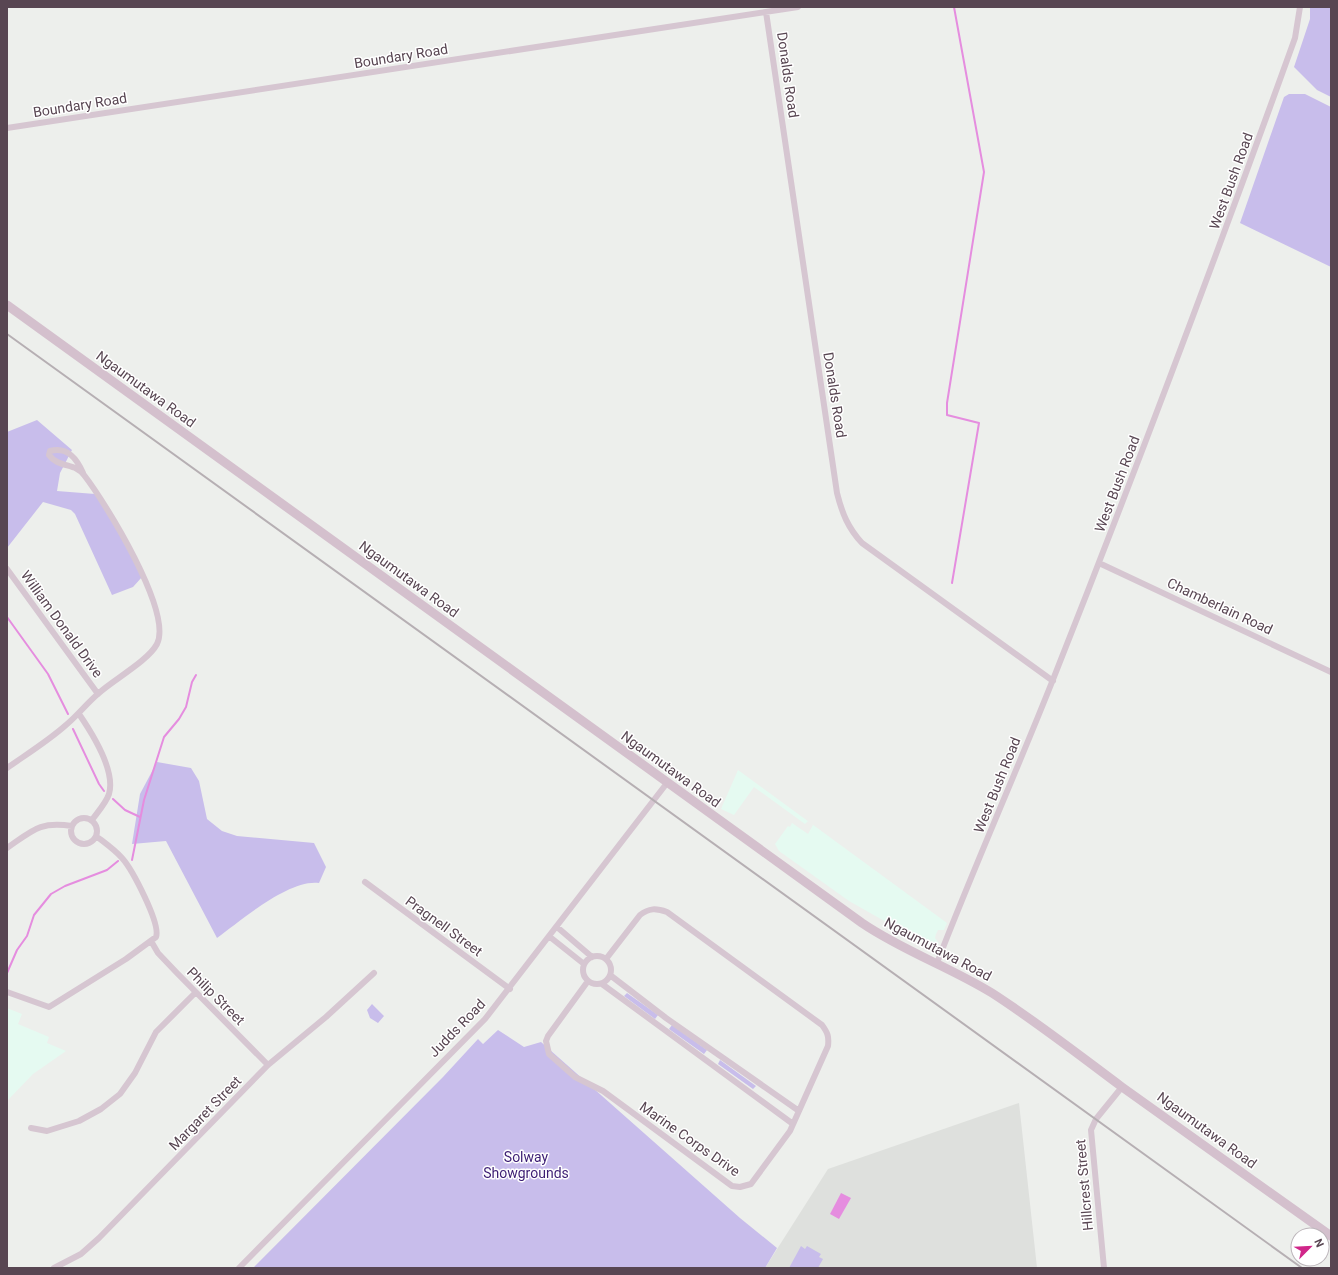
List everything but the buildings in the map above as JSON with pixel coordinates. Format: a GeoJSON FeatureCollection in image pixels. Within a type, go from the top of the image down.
{"type":"FeatureCollection","features":[{"type":"Feature","properties":{"kind":"main road","name":"Ngaumutawa Road"},"geometry":{"type":"LineString","coordinates":[[7,305],[862,923],[890,941],[937,963],[992,993],[1056,1037],[1122,1087],[1331,1236]]}},
{"type":"Feature","properties":{"kind":"street","name":"Boundary Road"},"geometry":{"type":"LineString","coordinates":[[7,128],[798,7]]}},
{"type":"Feature","properties":{"kind":"street","name":"West Bush Road"},"geometry":{"type":"LineString","coordinates":[[937,963],[1100,563],[1231,216],[1295,38],[1300,7]]}},
{"type":"Feature","properties":{"kind":"street","name":"Donalds Road"},"geometry":{"type":"LineString","coordinates":[[766,12],[837,493],[842,514],[850,531],[862,543],[1053,681]]}},
{"type":"Feature","properties":{"kind":"street"},"geometry":{"type":"LineString","coordinates":[[7,768],[46,741],[78,714],[98,694],[150,654],[157,645],[160,634],[159,625],[149,591],[130,550],[83,473],[77,460],[73,455],[65,451],[50,451],[49,455],[54,462],[83,473]]}},
{"type":"Feature","properties":{"kind":"street","name":"Chamberlain Road"},"geometry":{"type":"LineString","coordinates":[[1100,563],[1331,672]]}},
{"type":"Feature","properties":{"kind":"street","name":"William Donald Drive"},"geometry":{"type":"LineString","coordinates":[[7,569],[98,694]]}},
{"type":"Feature","properties":{"kind":"street"},"geometry":{"type":"LineString","coordinates":[[78,714],[92,733],[110,779],[109,794],[92,820]]}},
{"type":"Feature","properties":{"kind":"street","name":"Judds Road"},"geometry":{"type":"LineString","coordinates":[[240,1268],[476,1028],[510,989],[667,783]]}},
{"type":"Feature","properties":{"kind":"street"},"geometry":{"type":"LineString","coordinates":[[7,848],[42,825],[57,824],[72,826],[81,819],[92,820],[97,827],[96,836],[86,844],[78,842],[72,835],[72,826]]}},
{"type":"Feature","properties":{"kind":"street"},"geometry":{"type":"LineString","coordinates":[[7,992],[49,1006],[89,983],[156,937],[157,927],[134,876],[121,856],[96,836]]}},
{"type":"Feature","properties":{"kind":"street","name":"Pragnell Street"},"geometry":{"type":"LineString","coordinates":[[365,882],[510,989]]}},
{"type":"Feature","properties":{"kind":"street","name":"Marine Corps Drive"},"geometry":{"type":"LineString","coordinates":[[588,981],[548,1036],[546,1041],[549,1054],[575,1077],[603,1091],[732,1186],[740,1187],[750,1184],[784,1140],[793,1124],[828,1046],[829,1038],[822,1025],[667,912],[658,909],[645,911],[640,915],[606,959]]}},
{"type":"Feature","properties":{"kind":"street"},"geometry":{"type":"LineString","coordinates":[[557,927],[592,957]]}},
{"type":"Feature","properties":{"kind":"street"},"geometry":{"type":"LineString","coordinates":[[550,937],[584,964]]}},
{"type":"Feature","properties":{"kind":"street","name":"Philip Street"},"geometry":{"type":"LineString","coordinates":[[151,941],[158,953],[195,993],[213,1008],[268,1065]]}},
{"type":"Feature","properties":{"kind":"street"},"geometry":{"type":"LineString","coordinates":[[602,984],[610,975],[611,968],[606,959],[599,956],[592,957],[584,964],[583,973],[588,981],[602,984],[793,1124]]}},
{"type":"Feature","properties":{"kind":"street","name":"Margaret Street"},"geometry":{"type":"LineString","coordinates":[[54,1268],[81,1254],[99,1238],[268,1065],[326,1017],[374,973]]}},
{"type":"Feature","properties":{"kind":"street"},"geometry":{"type":"LineString","coordinates":[[610,975],[666,1018],[798,1111]]}},
{"type":"Feature","properties":{"kind":"street"},"geometry":{"type":"LineString","coordinates":[[31,1128],[47,1131],[79,1120],[101,1109],[120,1094],[135,1073],[156,1032],[195,993]]}},
{"type":"Feature","properties":{"kind":"street"},"geometry":{"type":"LineString","coordinates":[[660,1027],[666,1018]]}},
{"type":"Feature","properties":{"kind":"street"},"geometry":{"type":"LineString","coordinates":[[708,1062],[715,1053]]}},
{"type":"Feature","properties":{"kind":"street","name":"Hillcrest Street"},"geometry":{"type":"LineString","coordinates":[[1104,1268],[1091,1130],[1096,1120],[1122,1087]]}},
{"type":"Feature","properties":{"kind":"street"},"geometry":{"type":"LineString","coordinates":[[758,1097],[764,1088]]}},
{"type":"Feature","properties":{"kind":"shaded area"},"geometry":{"type":"Polygon","coordinates":[[[738,770],[808,821],[805,824],[754,787],[734,815],[721,809],[738,770]]]}},
{"type":"Feature","properties":{"kind":"shaded area"},"geometry":{"type":"Polygon","coordinates":[[[792,823],[808,834],[813,825],[812,824],[947,923],[944,930],[938,930],[936,934],[935,938],[939,943],[938,946],[932,948],[849,901],[779,851],[775,844],[788,826],[790,827],[792,823]]]}},
{"type":"Feature","properties":{"kind":"shaded area"},"geometry":{"type":"Polygon","coordinates":[[[7,1008],[22,1014],[18,1024],[49,1037],[47,1043],[66,1051],[33,1074],[7,1101],[7,1008]]]}},
{"type":"Feature","properties":{"kind":"shaded area"},"geometry":{"type":"Polygon","coordinates":[[[1019,1103],[1037,1268],[765,1268],[828,1169],[1019,1103]]]}},
{"type":"Feature","properties":{"kind":"shaded area"},"geometry":{"type":"Polygon","coordinates":[[[841,1193],[851,1198],[839,1219],[830,1214],[841,1193]]]}},
{"type":"Feature","properties":{"kind":"green space"},"geometry":{"type":"Polygon","coordinates":[[[1310,7],[1331,7],[1331,97],[1317,90],[1294,67],[1310,19],[1310,7]]]}},
{"type":"Feature","properties":{"kind":"green space"},"geometry":{"type":"Polygon","coordinates":[[[1289,94],[1305,94],[1331,107],[1331,267],[1240,223],[1284,97],[1289,94]]]}},
{"type":"Feature","properties":{"kind":"green space"},"geometry":{"type":"Polygon","coordinates":[[[37,420],[72,450],[60,473],[57,491],[95,494],[114,516],[142,577],[133,587],[112,595],[75,514],[71,510],[43,502],[7,548],[7,432],[37,420]]]}},
{"type":"Feature","properties":{"kind":"green space"},"geometry":{"type":"Polygon","coordinates":[[[157,762],[191,768],[199,781],[207,819],[222,831],[237,836],[314,843],[326,867],[319,883],[307,884],[280,894],[251,912],[217,938],[166,841],[132,844],[140,794],[157,762]]]}},
{"type":"Feature","properties":{"kind":"green space"},"geometry":{"type":"Polygon","coordinates":[[[627,993],[658,1015],[655,1019],[624,996],[627,993]]]}},
{"type":"Feature","properties":{"kind":"green space"},"geometry":{"type":"Polygon","coordinates":[[[372,1004],[384,1016],[378,1023],[370,1018],[367,1010],[372,1004]]]}},
{"type":"Feature","properties":{"kind":"green space"},"geometry":{"type":"Polygon","coordinates":[[[672,1025],[707,1050],[704,1054],[669,1029],[672,1025]]]}},
{"type":"Feature","properties":{"kind":"green space","name":"Solway Showgrounds"},"geometry":{"type":"Polygon","coordinates":[[[498,1030],[524,1047],[541,1042],[740,1218],[777,1248],[765,1268],[253,1268],[443,1077],[478,1039],[483,1044],[498,1030]]]}},
{"type":"Feature","properties":{"kind":"green space"},"geometry":{"type":"Polygon","coordinates":[[[720,1060],[756,1086],[753,1089],[718,1064],[720,1060]]]}},
{"type":"Feature","properties":{"kind":"green space"},"geometry":{"type":"Polygon","coordinates":[[[801,1246],[805,1249],[807,1246],[821,1254],[819,1257],[823,1259],[818,1268],[789,1268],[801,1246]]]}},
{"type":"Feature","properties":{"kind":"waterway"},"geometry":{"type":"LineString","coordinates":[[952,583],[979,423],[947,415],[947,403],[984,172],[954,7]]}},
{"type":"Feature","properties":{"kind":"waterway"},"geometry":{"type":"LineString","coordinates":[[7,617],[48,674],[68,714]]}},
{"type":"Feature","properties":{"kind":"waterway"},"geometry":{"type":"LineString","coordinates":[[132,860],[144,800],[164,737],[179,719],[186,707],[192,682],[196,675]]}},
{"type":"Feature","properties":{"kind":"waterway"},"geometry":{"type":"LineString","coordinates":[[73,729],[99,784],[104,791]]}},
{"type":"Feature","properties":{"kind":"waterway"},"geometry":{"type":"LineString","coordinates":[[113,799],[125,810],[140,817]]}},
{"type":"Feature","properties":{"kind":"waterway"},"geometry":{"type":"LineString","coordinates":[[7,973],[17,950],[27,936],[34,915],[51,894],[65,886],[107,870],[118,861]]}},
{"type":"Feature","properties":{"kind":"railway"},"geometry":{"type":"LineString","coordinates":[[7,334],[1302,1268]]}}]}
